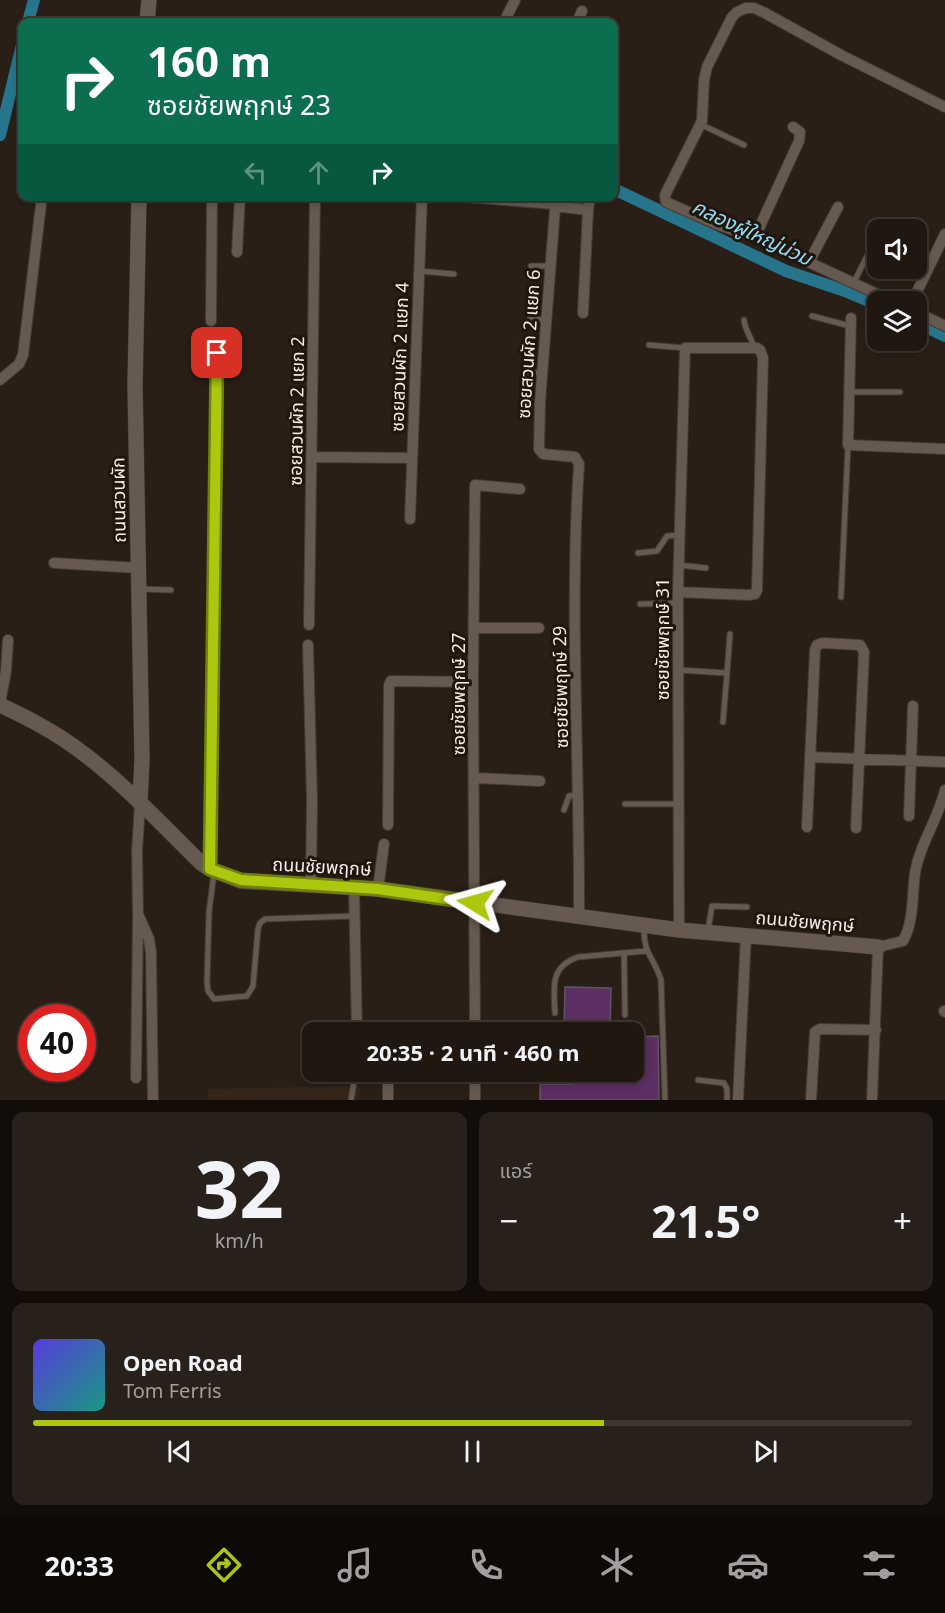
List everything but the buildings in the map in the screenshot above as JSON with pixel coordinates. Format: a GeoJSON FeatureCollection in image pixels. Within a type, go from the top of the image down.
{"type":"FeatureCollection","features":[{"type":"Feature","properties":{"kind":"street"},"geometry":{"type":"LineString","coordinates":[[147,18],[149,0]]}},
{"type":"Feature","properties":{"kind":"street"},"geometry":{"type":"LineString","coordinates":[[506,18],[515,0]]}},
{"type":"Feature","properties":{"kind":"street"},"geometry":{"type":"LineString","coordinates":[[872,291],[754,237],[718,225],[666,202],[665,195],[700,124],[707,67],[732,17],[746,8],[754,9],[945,107]]}},
{"type":"Feature","properties":{"kind":"street"},"geometry":{"type":"LineString","coordinates":[[579,18],[582,11]]}},
{"type":"Feature","properties":{"kind":"street"},"geometry":{"type":"LineString","coordinates":[[754,237],[799,141],[800,132],[793,127]]}},
{"type":"Feature","properties":{"kind":"street"},"geometry":{"type":"LineString","coordinates":[[0,380],[19,364],[23,355],[41,201]]}},
{"type":"Feature","properties":{"kind":"street","name":"ถนนสวนผัก"},"geometry":{"type":"LineString","coordinates":[[139,201],[135,386],[142,759],[140,802]]}},
{"type":"Feature","properties":{"kind":"street"},"geometry":{"type":"LineString","coordinates":[[211,321],[212,201]]}},
{"type":"Feature","properties":{"kind":"street"},"geometry":{"type":"LineString","coordinates":[[237,252],[240,201]]}},
{"type":"Feature","properties":{"kind":"street","name":"ซอยสวนผัก 2 แยก 2"},"geometry":{"type":"LineString","coordinates":[[309,625],[315,201]]}},
{"type":"Feature","properties":{"kind":"street","name":"ซอยสวนผัก 2 แยก 4"},"geometry":{"type":"LineString","coordinates":[[410,519],[422,201]]}},
{"type":"Feature","properties":{"kind":"street"},"geometry":{"type":"LineString","coordinates":[[537,201],[555,202],[588,210]]}},
{"type":"Feature","properties":{"kind":"street"},"geometry":{"type":"LineString","coordinates":[[583,313],[589,201]]}},
{"type":"Feature","properties":{"kind":"street","name":"ซอยสวนผัก 2 แยก 6"},"geometry":{"type":"LineString","coordinates":[[555,202],[540,402],[540,452],[575,457]]}},
{"type":"Feature","properties":{"kind":"street"},"geometry":{"type":"LineString","coordinates":[[809,262],[838,207]]}},
{"type":"Feature","properties":{"kind":"street"},"geometry":{"type":"LineString","coordinates":[[917,291],[945,234]]}},
{"type":"Feature","properties":{"kind":"street"},"geometry":{"type":"LineString","coordinates":[[927,317],[945,326]]}},
{"type":"Feature","properties":{"kind":"street"},"geometry":{"type":"LineString","coordinates":[[850,322],[848,445],[945,449]]}},
{"type":"Feature","properties":{"kind":"street"},"geometry":{"type":"LineString","coordinates":[[678,598],[748,595],[755,594],[758,590],[763,358],[760,350],[754,347],[685,348]]}},
{"type":"Feature","properties":{"kind":"street","name":"ซอยชัยพฤกษ์ 31"},"geometry":{"type":"LineString","coordinates":[[679,930],[678,598],[685,348]]}},
{"type":"Feature","properties":{"kind":"street"},"geometry":{"type":"LineString","coordinates":[[212,870],[217,353]]}},
{"type":"Feature","properties":{"kind":"street"},"geometry":{"type":"LineString","coordinates":[[313,457],[412,458]]}},
{"type":"Feature","properties":{"kind":"street","name":"ซอยชัยพฤกษ์ 29"},"geometry":{"type":"LineString","coordinates":[[575,457],[579,464],[575,659],[579,795],[579,917]]}},
{"type":"Feature","properties":{"kind":"street","name":"ซอยชัยพฤกษ์ 27"},"geometry":{"type":"LineString","coordinates":[[475,1022],[473,682],[475,485],[520,489]]}},
{"type":"Feature","properties":{"kind":"street"},"geometry":{"type":"LineString","coordinates":[[54,563],[139,568]]}},
{"type":"Feature","properties":{"kind":"street"},"geometry":{"type":"LineString","coordinates":[[474,628],[539,628]]}},
{"type":"Feature","properties":{"kind":"street"},"geometry":{"type":"LineString","coordinates":[[0,704],[6,671],[8,640]]}},
{"type":"Feature","properties":{"kind":"street"},"geometry":{"type":"LineString","coordinates":[[807,827],[815,650],[817,645],[823,643],[860,645],[864,652],[861,759],[856,828]]}},
{"type":"Feature","properties":{"kind":"street"},"geometry":{"type":"LineString","coordinates":[[308,645],[312,800],[311,885]]}},
{"type":"Feature","properties":{"kind":"street"},"geometry":{"type":"LineString","coordinates":[[388,825],[389,686],[391,681],[473,682]]}},
{"type":"Feature","properties":{"kind":"street","name":"ถนนชัยพฤกษ์"},"geometry":{"type":"LineString","coordinates":[[0,704],[77,748],[140,802],[194,856],[212,870],[241,880],[378,889],[679,930],[878,947]]}},
{"type":"Feature","properties":{"kind":"street"},"geometry":{"type":"LineString","coordinates":[[909,816],[913,706]]}},
{"type":"Feature","properties":{"kind":"street"},"geometry":{"type":"LineString","coordinates":[[810,757],[945,762]]}},
{"type":"Feature","properties":{"kind":"street"},"geometry":{"type":"LineString","coordinates":[[475,778],[540,781]]}},
{"type":"Feature","properties":{"kind":"street"},"geometry":{"type":"LineString","coordinates":[[872,1100],[878,947],[903,941],[909,932],[915,872],[922,844],[940,810],[945,790]]}},
{"type":"Feature","properties":{"kind":"street"},"geometry":{"type":"LineString","coordinates":[[136,1078],[137,852],[140,802]]}},
{"type":"Feature","properties":{"kind":"street"},"geometry":{"type":"LineString","coordinates":[[378,889],[384,844]]}},
{"type":"Feature","properties":{"kind":"street"},"geometry":{"type":"LineString","coordinates":[[354,888],[357,1022]]}},
{"type":"Feature","properties":{"kind":"street"},"geometry":{"type":"LineString","coordinates":[[138,914],[149,939],[151,954],[153,1100]]}},
{"type":"Feature","properties":{"kind":"street"},"geometry":{"type":"LineString","coordinates":[[738,1100],[746,935]]}},
{"type":"Feature","properties":{"kind":"street"},"geometry":{"type":"LineString","coordinates":[[811,1100],[814,1032],[820,1029],[876,1030]]}},
{"type":"Feature","properties":{"kind":"street"},"geometry":{"type":"LineString","coordinates":[[388,1082],[388,1100]]}},
{"type":"Feature","properties":{"kind":"street"},"geometry":{"type":"LineString","coordinates":[[475,1082],[475,1100]]}},
{"type":"Feature","properties":{"kind":"lane"},"geometry":{"type":"LineString","coordinates":[[700,124],[744,145]]}},
{"type":"Feature","properties":{"kind":"lane"},"geometry":{"type":"LineString","coordinates":[[854,282],[867,256]]}},
{"type":"Feature","properties":{"kind":"lane"},"geometry":{"type":"LineString","coordinates":[[531,266],[550,266]]}},
{"type":"Feature","properties":{"kind":"lane"},"geometry":{"type":"LineString","coordinates":[[419,271],[454,274]]}},
{"type":"Feature","properties":{"kind":"lane"},"geometry":{"type":"LineString","coordinates":[[812,316],[850,322]]}},
{"type":"Feature","properties":{"kind":"lane"},"geometry":{"type":"LineString","coordinates":[[530,319],[546,321]]}},
{"type":"Feature","properties":{"kind":"lane"},"geometry":{"type":"LineString","coordinates":[[744,320],[745,328],[754,347]]}},
{"type":"Feature","properties":{"kind":"lane"},"geometry":{"type":"LineString","coordinates":[[649,345],[685,348]]}},
{"type":"Feature","properties":{"kind":"lane"},"geometry":{"type":"LineString","coordinates":[[524,373],[542,373]]}},
{"type":"Feature","properties":{"kind":"lane"},"geometry":{"type":"LineString","coordinates":[[849,392],[900,392]]}},
{"type":"Feature","properties":{"kind":"lane"},"geometry":{"type":"LineString","coordinates":[[841,597],[848,445]]}},
{"type":"Feature","properties":{"kind":"lane"},"geometry":{"type":"LineString","coordinates":[[638,553],[654,552],[667,536],[680,535]]}},
{"type":"Feature","properties":{"kind":"lane"},"geometry":{"type":"LineString","coordinates":[[679,565],[706,568]]}},
{"type":"Feature","properties":{"kind":"lane"},"geometry":{"type":"LineString","coordinates":[[139,589],[171,590]]}},
{"type":"Feature","properties":{"kind":"lane"},"geometry":{"type":"LineString","coordinates":[[640,604],[678,598]]}},
{"type":"Feature","properties":{"kind":"lane"},"geometry":{"type":"LineString","coordinates":[[723,722],[730,634]]}},
{"type":"Feature","properties":{"kind":"lane"},"geometry":{"type":"LineString","coordinates":[[678,670],[727,673]]}},
{"type":"Feature","properties":{"kind":"lane"},"geometry":{"type":"LineString","coordinates":[[564,810],[569,796],[579,795]]}},
{"type":"Feature","properties":{"kind":"lane"},"geometry":{"type":"LineString","coordinates":[[625,804],[678,804]]}},
{"type":"Feature","properties":{"kind":"lane"},"geometry":{"type":"LineString","coordinates":[[212,870],[207,982],[208,991],[214,999],[247,996],[251,992],[258,930],[260,923],[265,919],[355,916]]}},
{"type":"Feature","properties":{"kind":"lane"},"geometry":{"type":"LineString","coordinates":[[708,932],[712,906],[716,904],[747,907]]}},
{"type":"Feature","properties":{"kind":"lane"},"geometry":{"type":"LineString","coordinates":[[644,925],[646,951],[658,968],[661,980],[665,1100]]}},
{"type":"Feature","properties":{"kind":"lane"},"geometry":{"type":"LineString","coordinates":[[555,1013],[555,976],[559,969],[571,959],[646,951]]}},
{"type":"Feature","properties":{"kind":"lane"},"geometry":{"type":"LineString","coordinates":[[624,953],[625,1015]]}},
{"type":"Feature","properties":{"kind":"lane"},"geometry":{"type":"LineString","coordinates":[[698,1080],[724,1083],[727,1089],[727,1100]]}},
{"type":"Feature","properties":{"kind":"lane"},"geometry":{"type":"LineString","coordinates":[[351,1100],[354,1082]]}},
{"type":"Feature","properties":{"kind":"shaded area"},"geometry":{"type":"Polygon","coordinates":[[[360,1086],[359,1100],[208,1100],[208,1089],[360,1086]]]}},
{"type":"Feature","properties":{"kind":"waterway"},"geometry":{"type":"LineString","coordinates":[[29,18],[34,0]]}},
{"type":"Feature","properties":{"kind":"waterway"},"geometry":{"type":"LineString","coordinates":[[0,135],[18,61]]}},
{"type":"Feature","properties":{"kind":"waterway","name":"คลองผู้ใหญ่น่วม"},"geometry":{"type":"LineString","coordinates":[[618,191],[786,271],[867,300]]}},
{"type":"Feature","properties":{"kind":"waterway","name":"คลองผู้ใหญ่น่วม"},"geometry":{"type":"LineString","coordinates":[[927,327],[945,336]]}},
{"type":"Feature","properties":{"kind":"route"},"geometry":{"type":"LineString","coordinates":[[217,353],[210,869],[241,880],[378,889],[475,903]]}}]}
